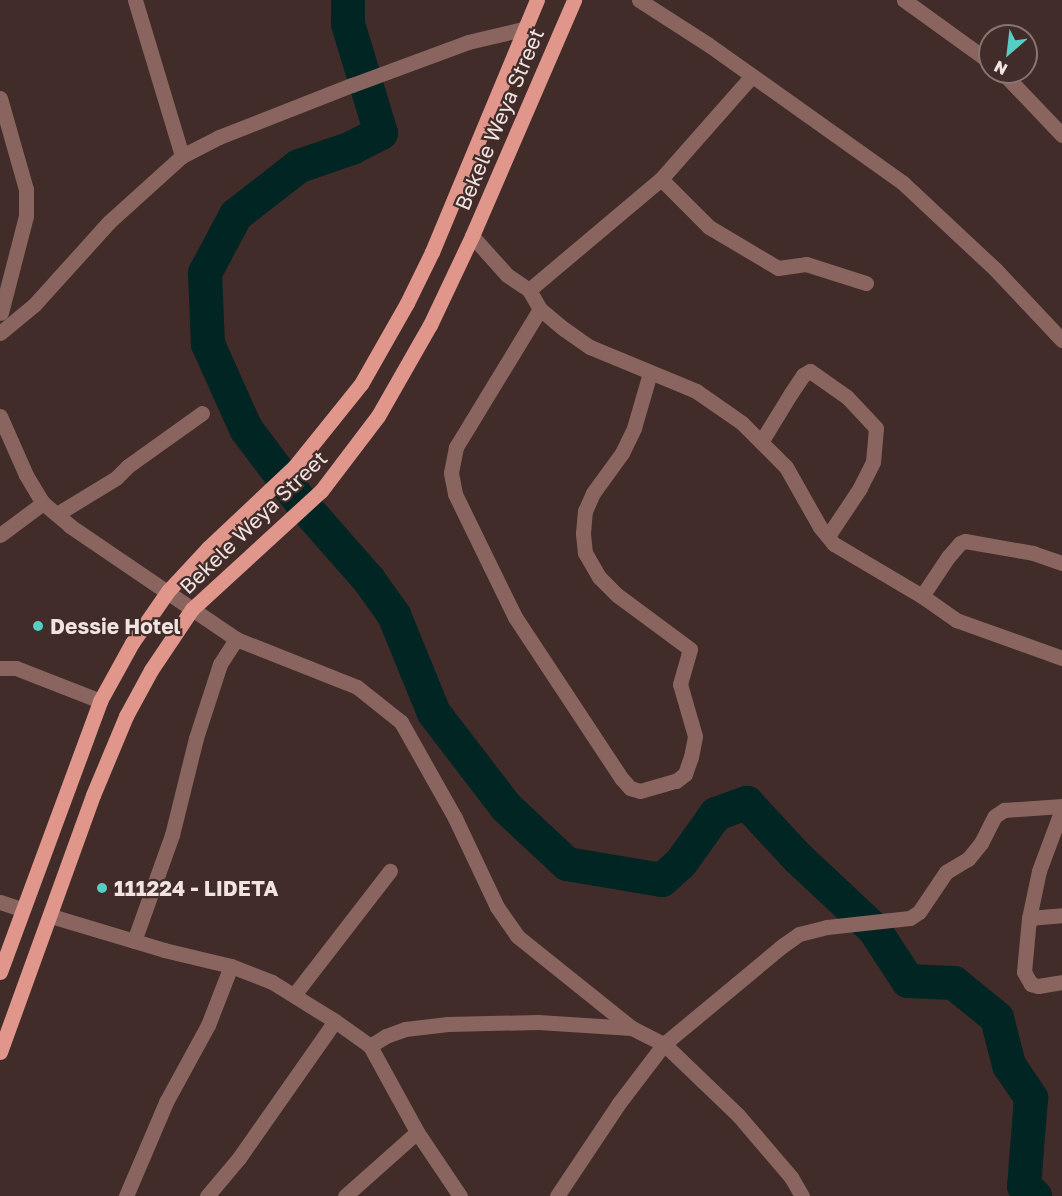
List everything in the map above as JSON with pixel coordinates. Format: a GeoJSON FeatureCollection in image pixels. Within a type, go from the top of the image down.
{"type":"FeatureCollection","features":[{"type":"Feature","properties":{"kind":"main road"},"geometry":{"type":"LineString","coordinates":[[0,972],[21,909],[100,701],[132,643],[168,591],[208,548],[295,466],[361,384],[407,303],[437,241],[523,29],[537,0]]}},
{"type":"Feature","properties":{"kind":"main road","name":"Bekele Weya Street"},"geometry":{"type":"LineString","coordinates":[[0,1052],[93,795],[126,716],[151,670],[192,609],[321,491],[378,416],[430,325],[472,236],[546,59],[574,0]]}},
{"type":"Feature","properties":{"kind":"street"},"geometry":{"type":"LineString","coordinates":[[135,0],[182,156]]}},
{"type":"Feature","properties":{"kind":"street"},"geometry":{"type":"LineString","coordinates":[[639,0],[700,39],[903,183],[995,269],[1062,340]]}},
{"type":"Feature","properties":{"kind":"street"},"geometry":{"type":"LineString","coordinates":[[904,0],[978,53]]}},
{"type":"Feature","properties":{"kind":"street"},"geometry":{"type":"LineString","coordinates":[[0,333],[34,305],[109,222],[182,156],[219,136],[468,42],[523,29]]}},
{"type":"Feature","properties":{"kind":"street"},"geometry":{"type":"LineString","coordinates":[[529,290],[661,179],[751,77]]}},
{"type":"Feature","properties":{"kind":"street"},"geometry":{"type":"LineString","coordinates":[[1013,84],[1062,135]]}},
{"type":"Feature","properties":{"kind":"street"},"geometry":{"type":"LineString","coordinates":[[0,98],[26,189],[26,216],[1,313],[34,305]]}},
{"type":"Feature","properties":{"kind":"street"},"geometry":{"type":"LineString","coordinates":[[661,179],[709,227],[778,268],[806,264],[866,283]]}},
{"type":"Feature","properties":{"kind":"street"},"geometry":{"type":"LineString","coordinates":[[472,236],[507,275],[529,290],[540,309],[590,347],[650,374],[696,391],[742,423],[786,468],[834,544],[922,596],[956,620],[1062,658]]}},
{"type":"Feature","properties":{"kind":"street"},"geometry":{"type":"LineString","coordinates":[[540,309],[456,447],[451,473],[455,494],[514,617],[622,779],[630,788],[640,791],[676,781],[685,774],[692,757],[695,736],[680,684],[690,649],[617,595],[599,577],[585,553],[583,533],[585,511],[592,493],[622,453],[634,428],[650,374]]}},
{"type":"Feature","properties":{"kind":"street"},"geometry":{"type":"LineString","coordinates":[[761,442],[797,384],[810,371],[840,391],[876,428],[873,462],[860,488],[828,536]]}},
{"type":"Feature","properties":{"kind":"street"},"geometry":{"type":"LineString","coordinates":[[57,514],[116,477],[202,413]]}},
{"type":"Feature","properties":{"kind":"street"},"geometry":{"type":"LineString","coordinates":[[0,416],[26,475],[43,503],[57,514],[236,639],[357,687],[401,722],[455,818],[497,907],[517,936],[632,1028],[664,1044],[738,1114],[791,1177],[802,1196]]}},
{"type":"Feature","properties":{"kind":"street"},"geometry":{"type":"LineString","coordinates":[[0,535],[43,503]]}},
{"type":"Feature","properties":{"kind":"street"},"geometry":{"type":"LineString","coordinates":[[922,596],[948,556],[960,543],[966,541],[1033,553],[1062,563]]}},
{"type":"Feature","properties":{"kind":"street"},"geometry":{"type":"LineString","coordinates":[[134,941],[172,835],[196,738],[220,664],[236,639]]}},
{"type":"Feature","properties":{"kind":"street"},"geometry":{"type":"LineString","coordinates":[[0,668],[16,668],[100,701]]}},
{"type":"Feature","properties":{"kind":"street"},"geometry":{"type":"LineString","coordinates":[[557,1196],[620,1103],[664,1044],[799,934],[828,927],[910,918],[919,912],[935,885],[946,872],[968,859],[981,843],[996,816],[1004,810],[1062,807],[1040,871],[1029,918],[1024,972],[1031,984],[1038,986],[1062,982]]}},
{"type":"Feature","properties":{"kind":"street"},"geometry":{"type":"LineString","coordinates":[[294,995],[390,871]]}},
{"type":"Feature","properties":{"kind":"street"},"geometry":{"type":"LineString","coordinates":[[0,902],[21,909]]}},
{"type":"Feature","properties":{"kind":"street"},"geometry":{"type":"LineString","coordinates":[[1029,918],[1062,915]]}},
{"type":"Feature","properties":{"kind":"street"},"geometry":{"type":"LineString","coordinates":[[51,916],[134,941],[231,966],[272,982],[334,1021],[370,1046],[417,1132],[460,1196]]}},
{"type":"Feature","properties":{"kind":"street"},"geometry":{"type":"LineString","coordinates":[[126,1196],[166,1102],[208,1025],[231,966]]}},
{"type":"Feature","properties":{"kind":"street"},"geometry":{"type":"LineString","coordinates":[[207,1196],[239,1158],[334,1021]]}},
{"type":"Feature","properties":{"kind":"street"},"geometry":{"type":"LineString","coordinates":[[370,1046],[386,1036],[405,1029],[448,1024],[538,1022],[632,1028]]}},
{"type":"Feature","properties":{"kind":"street"},"geometry":{"type":"LineString","coordinates":[[345,1196],[417,1132]]}},
{"type":"Feature","properties":{"kind":"waterway"},"geometry":{"type":"LineString","coordinates":[[348,0],[348,24],[381,133],[352,148],[299,166],[236,215],[205,273],[208,344],[246,429],[304,506],[369,580],[394,615],[434,713],[506,807],[567,864],[662,880],[681,863],[716,814],[747,803],[798,858],[874,929],[908,981],[954,983],[997,1018],[1009,1065],[1031,1098],[1024,1186],[1035,1196]]}},
{"type":"Feature","properties":{"kind":"place","name":"Dessie Hotel"},"geometry":{"type":"Point","coordinates":[38,626]}},
{"type":"Feature","properties":{"kind":"place","name":"111224 - LIDETA"},"geometry":{"type":"Point","coordinates":[102,888]}}]}
